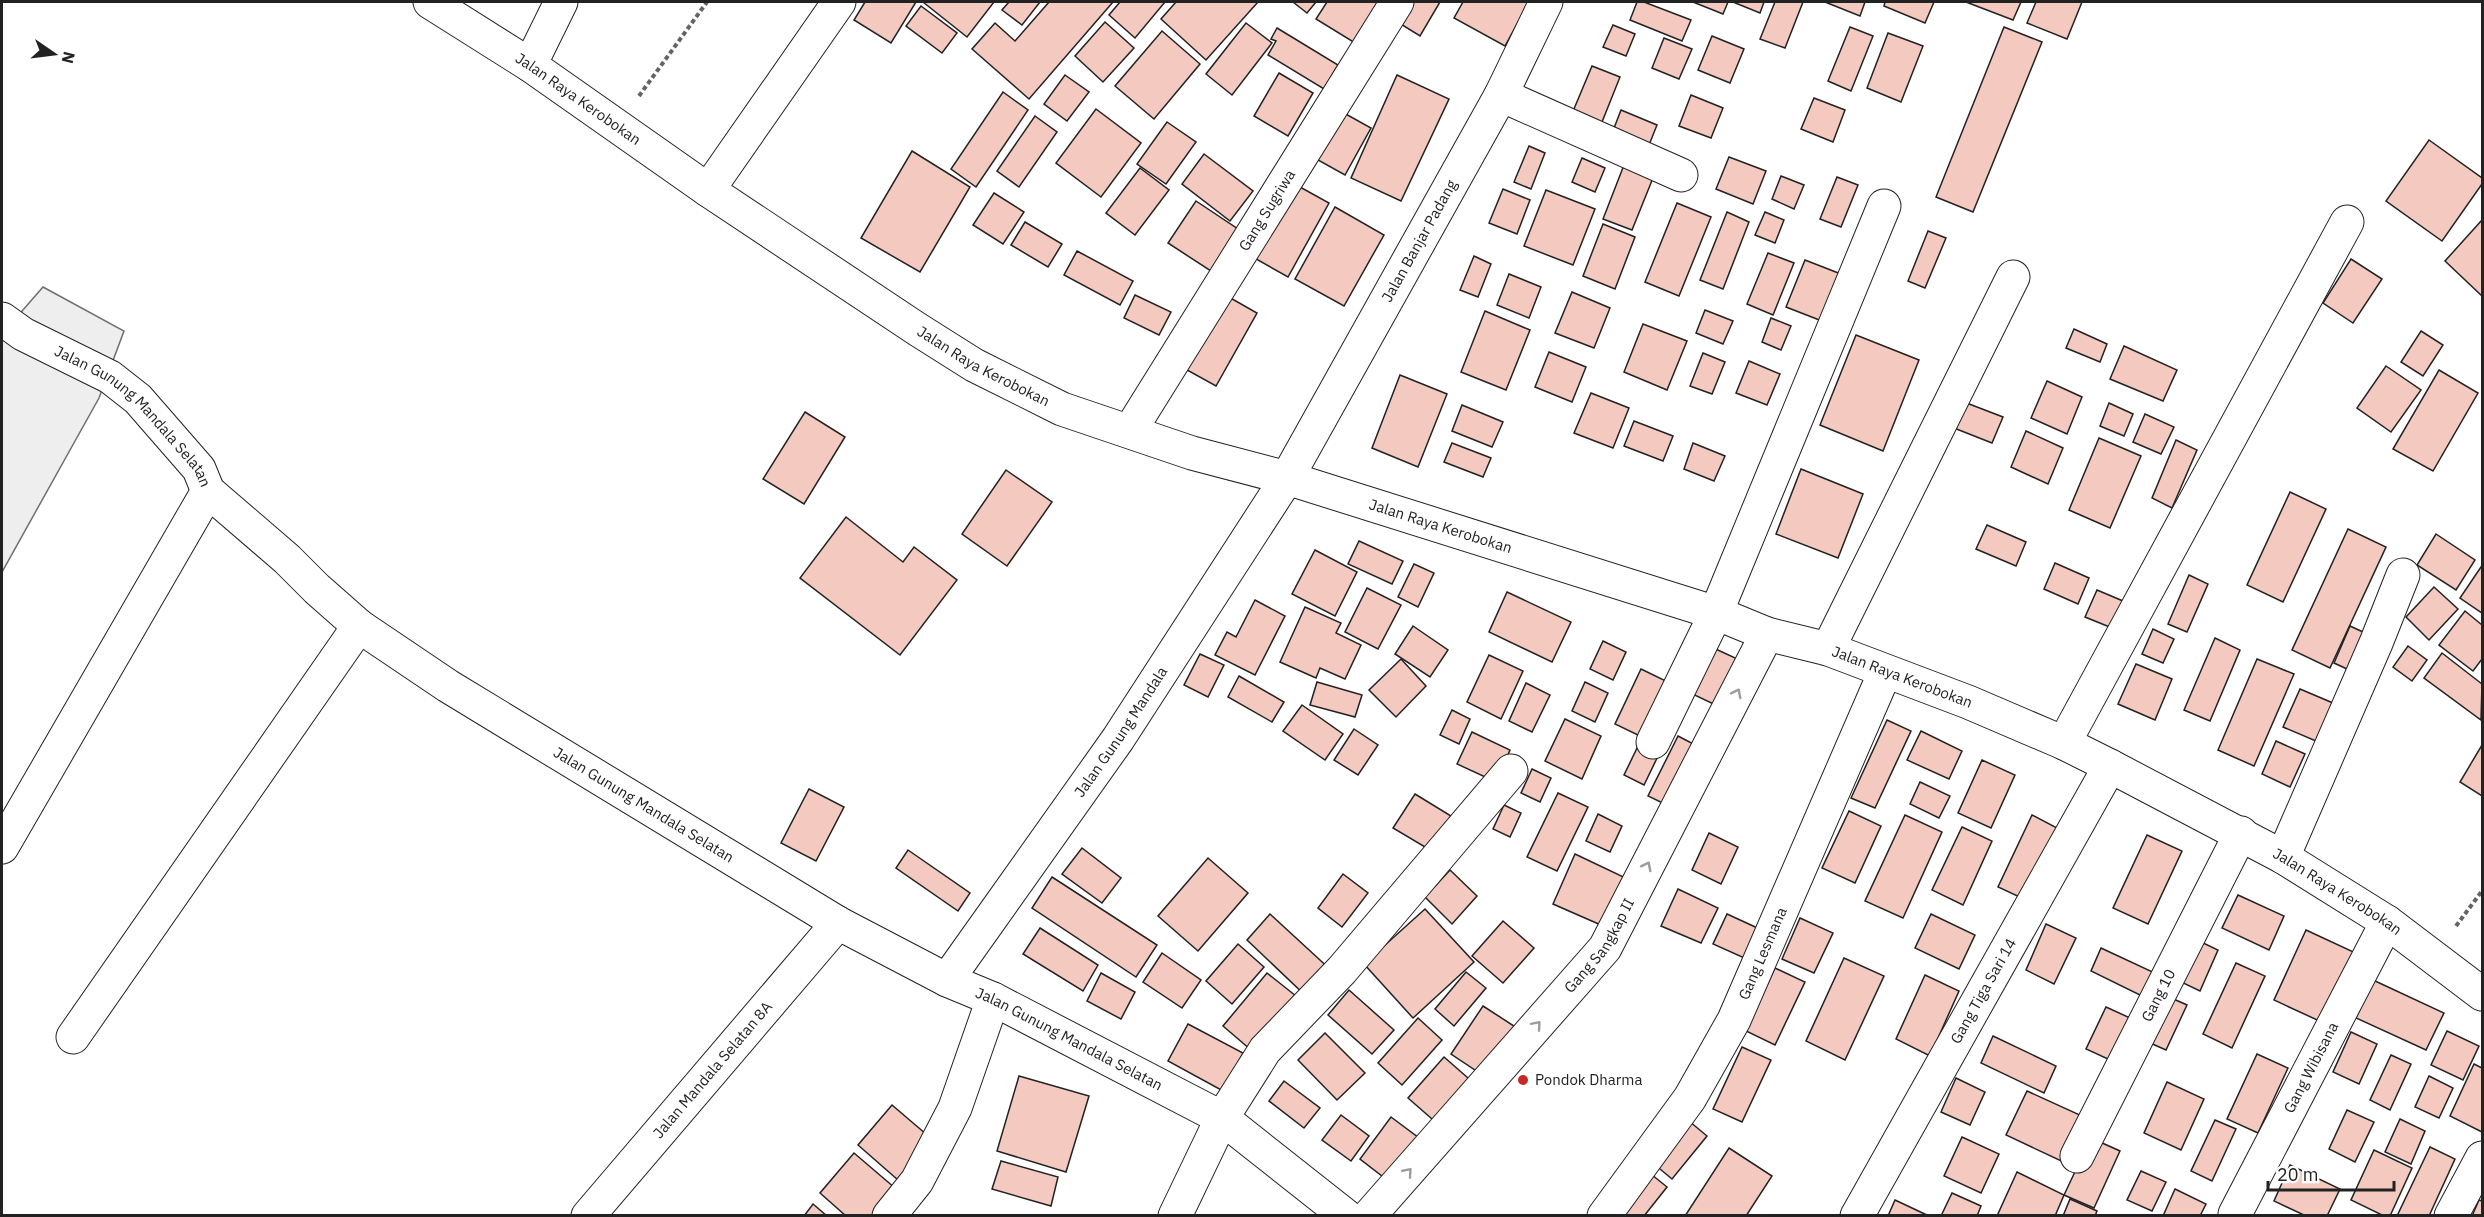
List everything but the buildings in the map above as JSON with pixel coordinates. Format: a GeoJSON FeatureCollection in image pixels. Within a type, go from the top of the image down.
{"type":"FeatureCollection","features":[{"type":"Feature","properties":{"kind":"street","name":"Jalan Raya Kerobokan"},"geometry":{"type":"LineString","coordinates":[[430,2],[530,65],[708,190],[974,365],[1062,409],[1192,453],[1287,478],[1716,613],[1767,634],[1828,649],[1968,702],[2064,743],[2283,856],[2387,922],[2482,994]]}},
{"type":"Feature","properties":{"kind":"street"},"geometry":{"type":"LineString","coordinates":[[530,65],[561,2]]}},
{"type":"Feature","properties":{"kind":"street"},"geometry":{"type":"LineString","coordinates":[[708,190],[839,2]]}},
{"type":"Feature","properties":{"kind":"street","name":"Gang Sugriwa"},"geometry":{"type":"LineString","coordinates":[[1136,421],[1397,2]]}},
{"type":"Feature","properties":{"kind":"street","name":"Jalan Banjar Padang"},"geometry":{"type":"LineString","coordinates":[[1287,478],[1501,95],[1546,2]]}},
{"type":"Feature","properties":{"kind":"street"},"geometry":{"type":"LineString","coordinates":[[1501,95],[1681,175]]}},
{"type":"Feature","properties":{"kind":"street"},"geometry":{"type":"LineString","coordinates":[[1653,742],[1716,613],[1884,206]]}},
{"type":"Feature","properties":{"kind":"street"},"geometry":{"type":"LineString","coordinates":[[2064,743],[2347,222]]}},
{"type":"Feature","properties":{"kind":"street"},"geometry":{"type":"LineString","coordinates":[[1828,649],[2013,277]]}},
{"type":"Feature","properties":{"kind":"street","name":"Jalan Gunung Mandala Selatan"},"geometry":{"type":"LineString","coordinates":[[2,319],[23,334],[110,377],[138,399],[199,469],[208,491],[287,559],[359,626],[448,686],[838,923],[947,980],[993,999],[1222,1118],[1346,1215]]}},
{"type":"Feature","properties":{"kind":"street","name":"Jalan Gunung Mandala"},"geometry":{"type":"LineString","coordinates":[[947,980],[1118,739],[1287,478]]}},
{"type":"Feature","properties":{"kind":"street"},"geometry":{"type":"LineString","coordinates":[[2,847],[208,491]]}},
{"type":"Feature","properties":{"kind":"street"},"geometry":{"type":"LineString","coordinates":[[2283,856],[2376,643],[2403,575]]}},
{"type":"Feature","properties":{"kind":"street"},"geometry":{"type":"LineString","coordinates":[[73,1037],[359,626]]}},
{"type":"Feature","properties":{"kind":"street","name":"Gang Sangkap II"},"geometry":{"type":"LineString","coordinates":[[1369,1215],[1605,948],[1767,634]]}},
{"type":"Feature","properties":{"kind":"street","name":"Gang Lesmana"},"geometry":{"type":"LineString","coordinates":[[1604,1215],[1690,1098],[1734,1020],[1886,672]]}},
{"type":"Feature","properties":{"kind":"street","name":"Gang Tiga Sari 14"},"geometry":{"type":"LineString","coordinates":[[1857,1215],[2110,766]]}},
{"type":"Feature","properties":{"kind":"street"},"geometry":{"type":"LineString","coordinates":[[1175,1215],[1222,1118],[1265,1050],[1334,979],[1510,771]]}},
{"type":"Feature","properties":{"kind":"street","name":"Gang 10"},"geometry":{"type":"LineString","coordinates":[[2077,1156],[2241,833]]}},
{"type":"Feature","properties":{"kind":"street","name":"Gang Wibisana"},"geometry":{"type":"LineString","coordinates":[[2235,1214],[2387,922]]}},
{"type":"Feature","properties":{"kind":"street","name":"Jalan Mandala Selatan 8A"},"geometry":{"type":"LineString","coordinates":[[588,1215],[838,923]]}},
{"type":"Feature","properties":{"kind":"street"},"geometry":{"type":"LineString","coordinates":[[889,1215],[917,1181],[955,1108],[993,999]]}},
{"type":"Feature","properties":{"kind":"street"},"geometry":{"type":"LineString","coordinates":[[2451,1215],[2482,1158]]}},
{"type":"Feature","properties":{"kind":"path"},"geometry":{"type":"LineString","coordinates":[[617,126],[708,2]]}},
{"type":"Feature","properties":{"kind":"shaded area"},"geometry":{"type":"Polygon","coordinates":[[[43,287],[124,331],[99,398],[2,572],[2,334],[43,287]]]}},
{"type":"Feature","properties":{"kind":"place","name":"Pondok Dharma"},"geometry":{"type":"Point","coordinates":[1523,1080]}}]}
